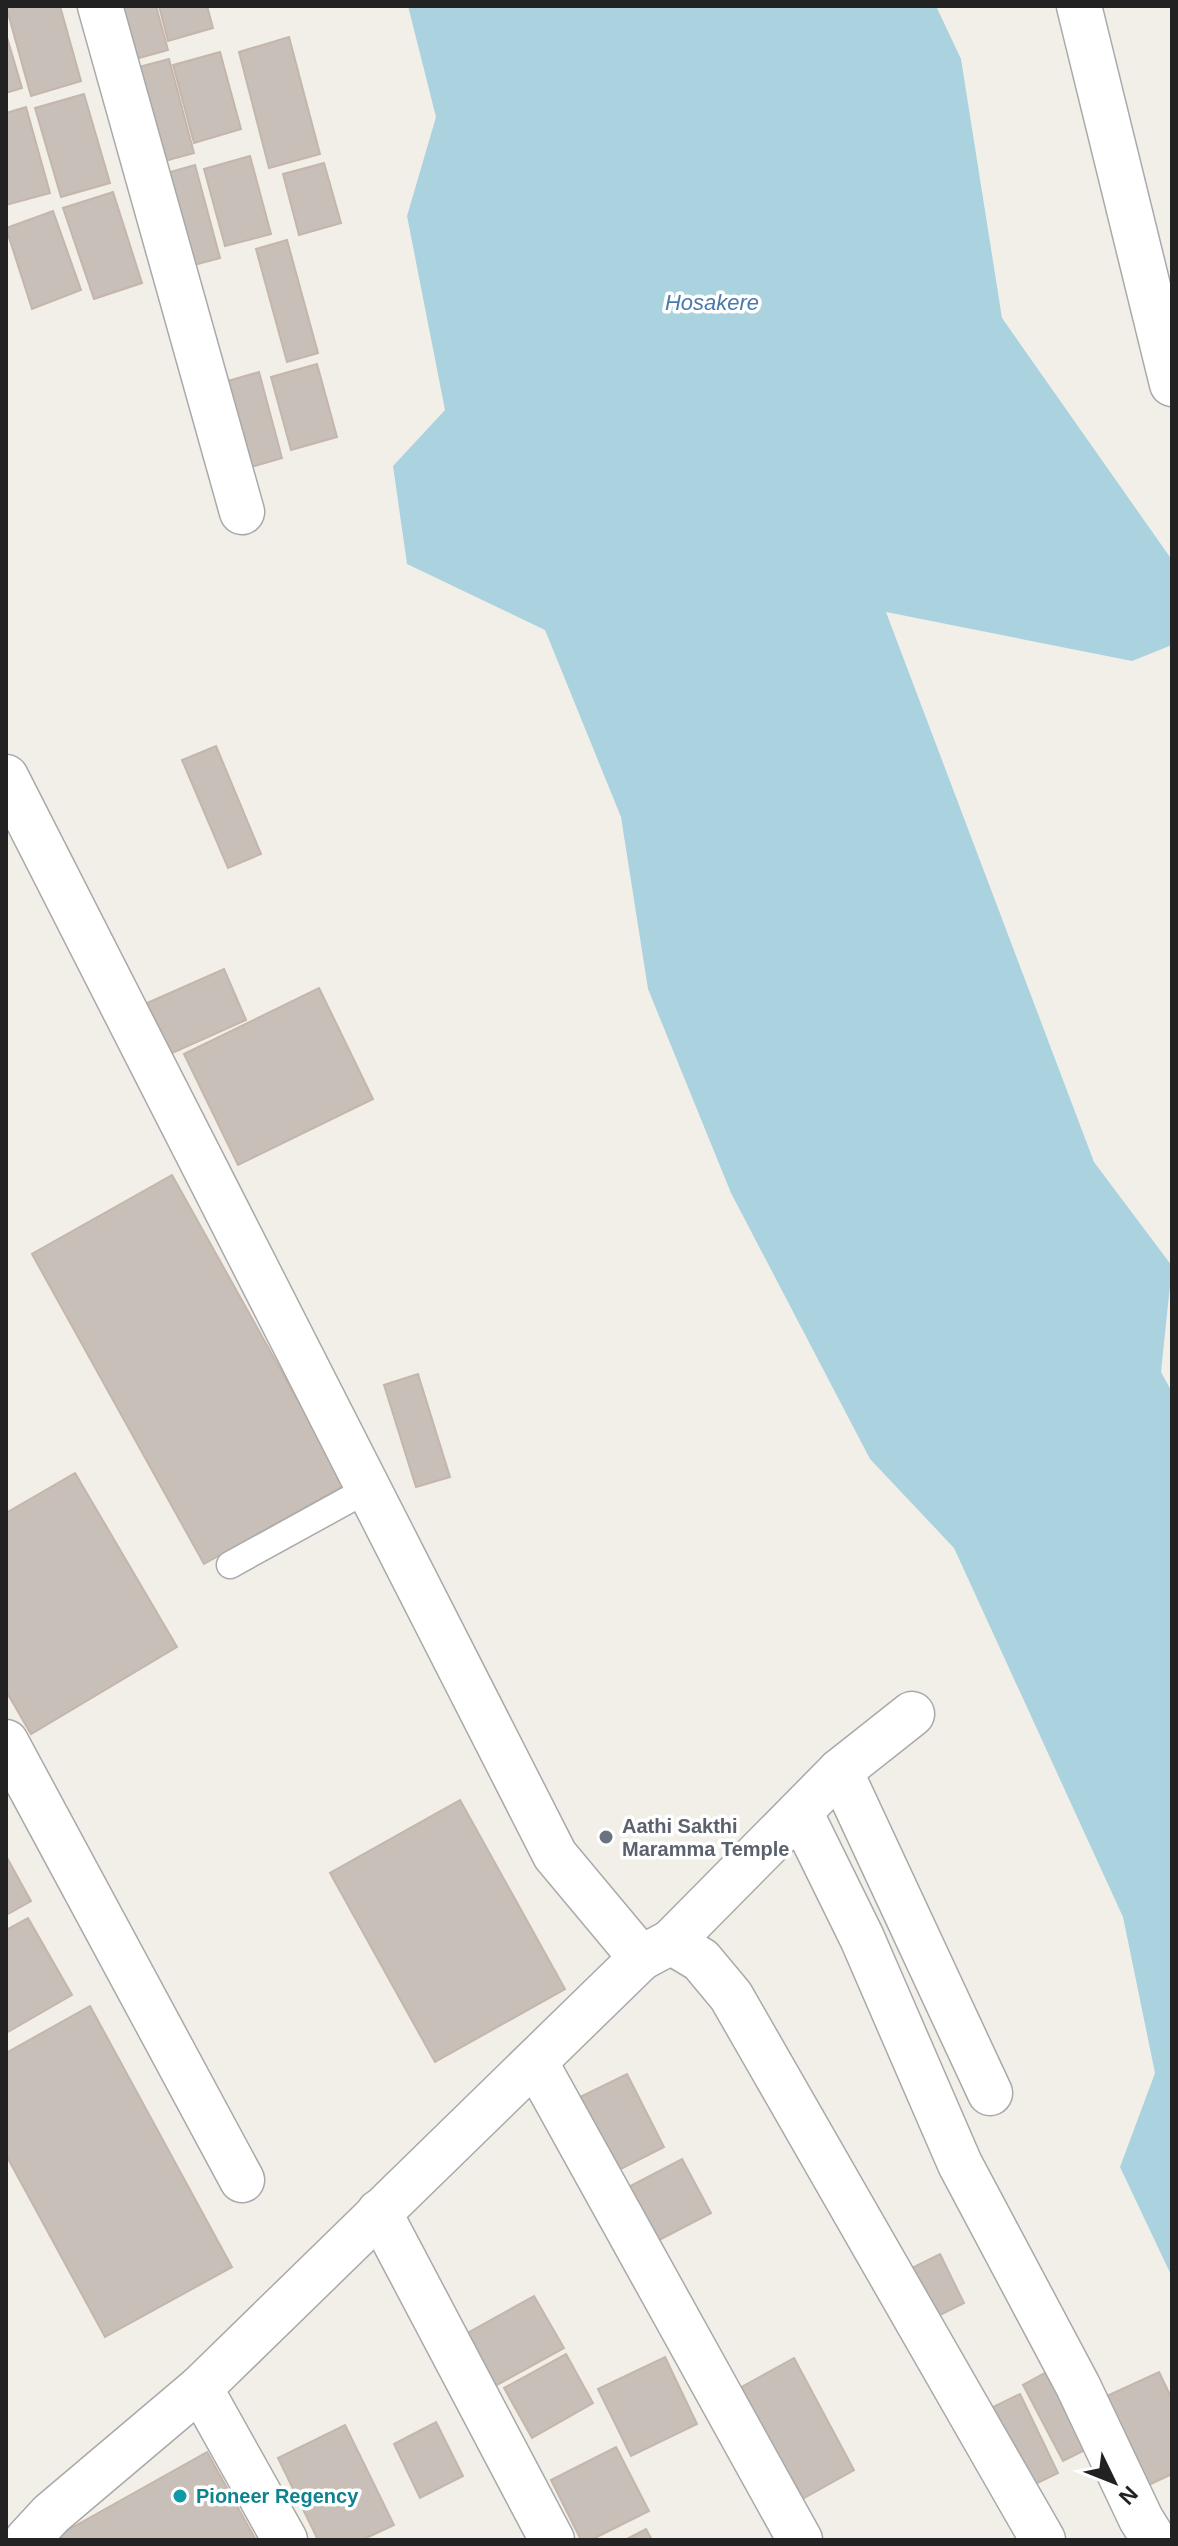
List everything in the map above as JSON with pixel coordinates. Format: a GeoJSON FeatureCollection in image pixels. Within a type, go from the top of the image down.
{"type":"FeatureCollection","features":[{"type":"Feature","properties":{"kind":"street"},"geometry":{"type":"LineString","coordinates":[[100,6],[242,512]]}},
{"type":"Feature","properties":{"kind":"street"},"geometry":{"type":"LineString","coordinates":[[1079,6],[1172,384]]}},
{"type":"Feature","properties":{"kind":"street"},"geometry":{"type":"LineString","coordinates":[[6,777],[16,820],[368,1489],[555,1855],[656,1950],[701,1960],[731,1996],[1043,2540]]}},
{"type":"Feature","properties":{"kind":"street"},"geometry":{"type":"LineString","coordinates":[[27,2540],[51,2514],[200,2388],[379,2212],[840,1771],[912,1714]]}},
{"type":"Feature","properties":{"kind":"street"},"geometry":{"type":"LineString","coordinates":[[6,1742],[242,2180]]}},
{"type":"Feature","properties":{"kind":"street"},"geometry":{"type":"LineString","coordinates":[[840,1771],[990,2093]]}},
{"type":"Feature","properties":{"kind":"street"},"geometry":{"type":"LineString","coordinates":[[800,1812],[862,1938],[960,2164],[1078,2386],[1154,2540]]}},
{"type":"Feature","properties":{"kind":"street"},"geometry":{"type":"LineString","coordinates":[[539,2058],[538,2067],[800,2540]]}},
{"type":"Feature","properties":{"kind":"street"},"geometry":{"type":"LineString","coordinates":[[379,2212],[552,2540]]}},
{"type":"Feature","properties":{"kind":"street"},"geometry":{"type":"LineString","coordinates":[[200,2388],[285,2540]]}},
{"type":"Feature","properties":{"kind":"lane"},"geometry":{"type":"LineString","coordinates":[[230,1565],[368,1489]]}},
{"type":"Feature","properties":{"kind":"water","name":"Hosakere"},"geometry":{"type":"Polygon","coordinates":[[[408,6],[936,6],[961,59],[1002,318],[1172,560],[1172,645],[1132,661],[886,612],[1094,1162],[1172,1266],[1161,1372],[1172,1392],[1172,2277],[1120,2167],[1155,2073],[1123,1917],[954,1548],[870,1459],[731,1193],[648,989],[621,817],[545,630],[407,564],[393,466],[445,410],[407,216],[436,117],[408,6]]]}},
{"type":"Feature","properties":{"kind":"building"},"geometry":{"type":"Polygon","coordinates":[[[6,6],[60,6],[81,81],[31,96],[6,6]]]}},
{"type":"Feature","properties":{"kind":"building"},"geometry":{"type":"Polygon","coordinates":[[[106,6],[156,6],[168,50],[121,63],[106,6]]]}},
{"type":"Feature","properties":{"kind":"building"},"geometry":{"type":"Polygon","coordinates":[[[159,6],[207,6],[213,28],[168,41],[159,6]]]}},
{"type":"Feature","properties":{"kind":"building"},"geometry":{"type":"Polygon","coordinates":[[[6,34],[22,88],[6,93],[6,34]]]}},
{"type":"Feature","properties":{"kind":"building"},"geometry":{"type":"Polygon","coordinates":[[[289,37],[320,154],[269,168],[239,52],[289,37]]]}},
{"type":"Feature","properties":{"kind":"building"},"geometry":{"type":"Polygon","coordinates":[[[220,52],[241,129],[194,143],[173,65],[220,52]]]}},
{"type":"Feature","properties":{"kind":"building"},"geometry":{"type":"Polygon","coordinates":[[[169,59],[194,153],[150,165],[124,71],[169,59]]]}},
{"type":"Feature","properties":{"kind":"building"},"geometry":{"type":"Polygon","coordinates":[[[84,94],[110,183],[61,197],[35,108],[84,94]]]}},
{"type":"Feature","properties":{"kind":"building"},"geometry":{"type":"Polygon","coordinates":[[[26,107],[50,193],[6,205],[6,113],[26,107]]]}},
{"type":"Feature","properties":{"kind":"building"},"geometry":{"type":"Polygon","coordinates":[[[250,156],[271,234],[225,246],[204,169],[250,156]]]}},
{"type":"Feature","properties":{"kind":"building"},"geometry":{"type":"Polygon","coordinates":[[[324,163],[341,223],[299,235],[283,174],[324,163]]]}},
{"type":"Feature","properties":{"kind":"building"},"geometry":{"type":"Polygon","coordinates":[[[195,165],[220,258],[179,269],[153,177],[195,165]]]}},
{"type":"Feature","properties":{"kind":"building"},"geometry":{"type":"Polygon","coordinates":[[[113,192],[142,283],[94,299],[63,208],[113,192]]]}},
{"type":"Feature","properties":{"kind":"building"},"geometry":{"type":"Polygon","coordinates":[[[53,211],[81,290],[32,309],[6,228],[53,211]]]}},
{"type":"Feature","properties":{"kind":"building"},"geometry":{"type":"Polygon","coordinates":[[[287,240],[318,353],[287,362],[256,249],[287,240]]]}},
{"type":"Feature","properties":{"kind":"building"},"geometry":{"type":"Polygon","coordinates":[[[317,364],[337,437],[291,450],[271,377],[317,364]]]}},
{"type":"Feature","properties":{"kind":"building"},"geometry":{"type":"Polygon","coordinates":[[[259,372],[282,458],[237,471],[214,385],[259,372]]]}},
{"type":"Feature","properties":{"kind":"building"},"geometry":{"type":"Polygon","coordinates":[[[216,746],[261,854],[228,868],[182,760],[216,746]]]}},
{"type":"Feature","properties":{"kind":"building"},"geometry":{"type":"Polygon","coordinates":[[[224,969],[246,1020],[170,1054],[147,1003],[224,969]]]}},
{"type":"Feature","properties":{"kind":"building"},"geometry":{"type":"Polygon","coordinates":[[[319,988],[373,1099],[238,1165],[184,1054],[319,988]]]}},
{"type":"Feature","properties":{"kind":"building"},"geometry":{"type":"Polygon","coordinates":[[[172,1175],[345,1485],[204,1564],[32,1254],[172,1175]]]}},
{"type":"Feature","properties":{"kind":"building"},"geometry":{"type":"Polygon","coordinates":[[[418,1374],[450,1477],[416,1487],[384,1385],[418,1374]]]}},
{"type":"Feature","properties":{"kind":"building"},"geometry":{"type":"Polygon","coordinates":[[[75,1473],[177,1647],[31,1734],[6,1691],[6,1513],[75,1473]]]}},
{"type":"Feature","properties":{"kind":"building"},"geometry":{"type":"Polygon","coordinates":[[[460,1800],[565,1989],[435,2062],[330,1873],[460,1800]]]}},
{"type":"Feature","properties":{"kind":"building"},"geometry":{"type":"Polygon","coordinates":[[[6,1856],[31,1901],[6,1915],[6,1856]]]}},
{"type":"Feature","properties":{"kind":"building"},"geometry":{"type":"Polygon","coordinates":[[[28,1918],[72,1995],[6,2033],[6,1930],[28,1918]]]}},
{"type":"Feature","properties":{"kind":"building"},"geometry":{"type":"Polygon","coordinates":[[[90,2006],[232,2267],[105,2337],[6,2155],[6,2053],[90,2006]]]}},
{"type":"Feature","properties":{"kind":"building"},"geometry":{"type":"Polygon","coordinates":[[[627,2074],[664,2147],[613,2173],[576,2099],[627,2074]]]}},
{"type":"Feature","properties":{"kind":"building"},"geometry":{"type":"Polygon","coordinates":[[[682,2159],[711,2213],[646,2247],[617,2193],[682,2159]]]}},
{"type":"Feature","properties":{"kind":"building"},"geometry":{"type":"Polygon","coordinates":[[[940,2254],[964,2303],[924,2323],[900,2274],[940,2254]]]}},
{"type":"Feature","properties":{"kind":"building"},"geometry":{"type":"Polygon","coordinates":[[[534,2296],[564,2348],[486,2391],[457,2339],[534,2296]]]}},
{"type":"Feature","properties":{"kind":"building"},"geometry":{"type":"Polygon","coordinates":[[[566,2354],[593,2403],[532,2438],[504,2388],[566,2354]]]}},
{"type":"Feature","properties":{"kind":"building"},"geometry":{"type":"Polygon","coordinates":[[[665,2357],[697,2424],[631,2456],[598,2389],[665,2357]]]}},
{"type":"Feature","properties":{"kind":"building"},"geometry":{"type":"Polygon","coordinates":[[[794,2358],[854,2470],[790,2506],[729,2394],[794,2358]]]}},
{"type":"Feature","properties":{"kind":"building"},"geometry":{"type":"Polygon","coordinates":[[[1050,2370],[1091,2447],[1063,2461],[1023,2385],[1050,2370]]]}},
{"type":"Feature","properties":{"kind":"building"},"geometry":{"type":"Polygon","coordinates":[[[1159,2372],[1172,2399],[1172,2474],[1138,2490],[1096,2401],[1159,2372]]]}},
{"type":"Feature","properties":{"kind":"building"},"geometry":{"type":"Polygon","coordinates":[[[1020,2394],[1058,2473],[1023,2490],[985,2411],[1020,2394]]]}},
{"type":"Feature","properties":{"kind":"building"},"geometry":{"type":"Polygon","coordinates":[[[436,2422],[463,2476],[420,2498],[394,2444],[436,2422]]]}},
{"type":"Feature","properties":{"kind":"building"},"geometry":{"type":"Polygon","coordinates":[[[345,2425],[394,2525],[362,2540],[318,2540],[278,2458],[345,2425]]]}},
{"type":"Feature","properties":{"kind":"building"},"geometry":{"type":"Polygon","coordinates":[[[616,2447],[649,2511],[591,2540],[581,2540],[551,2480],[616,2447]]]}},
{"type":"Feature","properties":{"kind":"building","name":"Pioneer Regency"},"geometry":{"type":"Polygon","coordinates":[[[207,2452],[256,2540],[50,2540],[207,2452]]]}},
{"type":"Feature","properties":{"kind":"building"},"geometry":{"type":"Polygon","coordinates":[[[646,2529],[652,2540],[625,2540],[646,2529]]]}},
{"type":"Feature","properties":{"kind":"place","name":"Aathi Sakthi Maramma Temple"},"geometry":{"type":"Point","coordinates":[606,1837]}},
{"type":"Feature","properties":{"kind":"place","name":"Pioneer Regency"},"geometry":{"type":"Point","coordinates":[180,2496]}}]}
